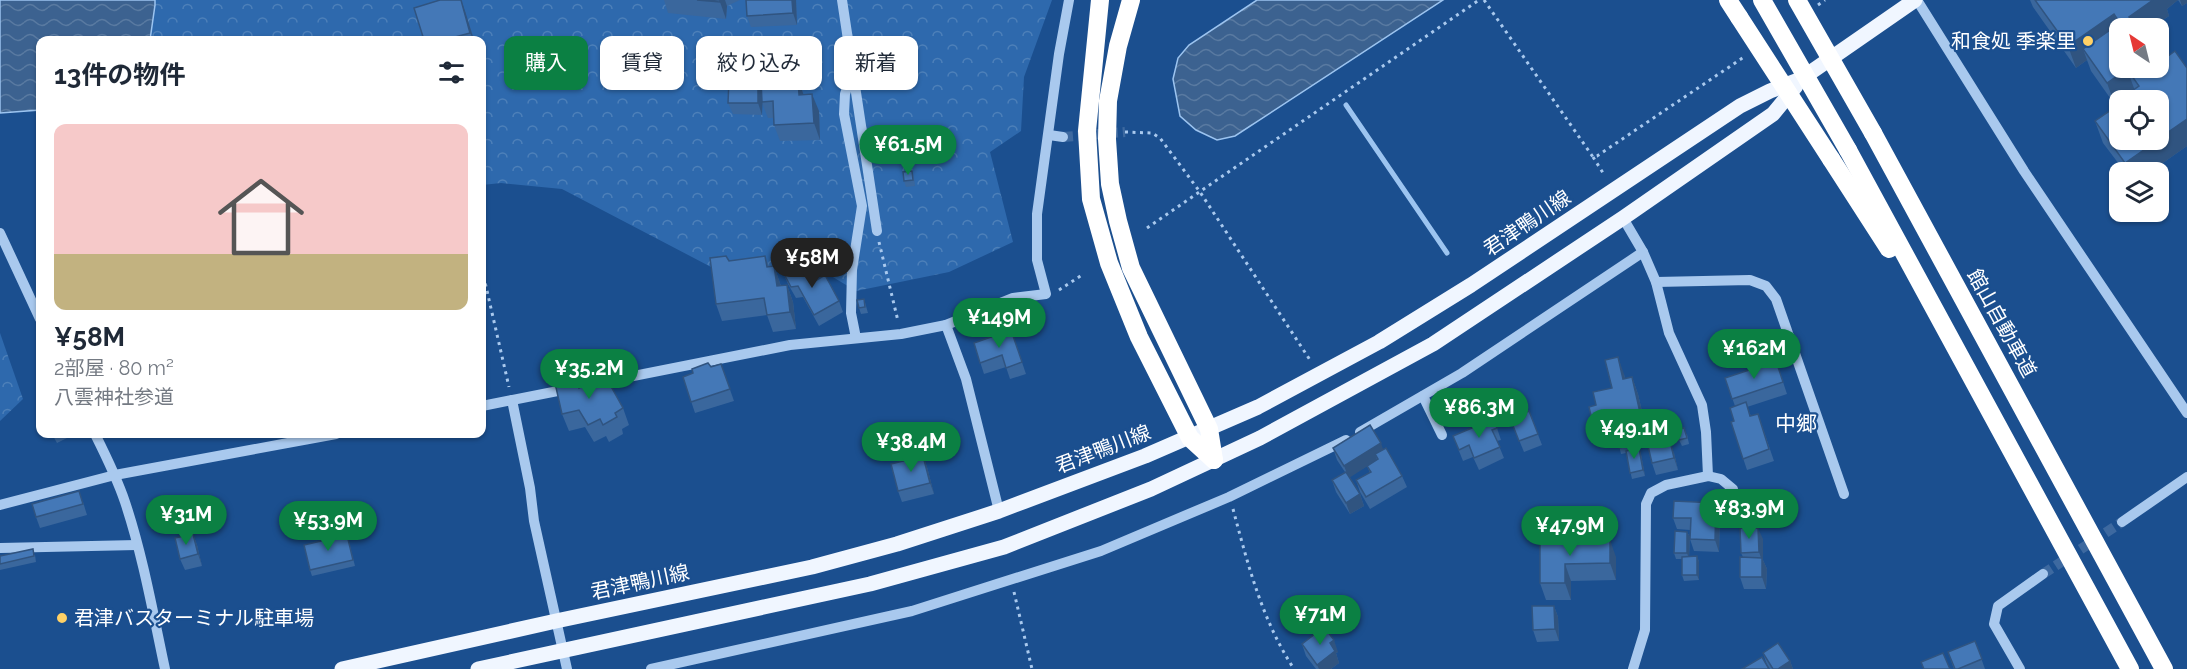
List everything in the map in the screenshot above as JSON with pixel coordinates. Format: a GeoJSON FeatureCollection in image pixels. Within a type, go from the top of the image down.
{"type":"FeatureCollection","features":[{"type":"Feature","properties":{"kind":"highway"},"geometry":{"type":"LineString","coordinates":[[1100,0],[1087,131],[1091,199],[1109,262],[1139,337],[1190,438],[1214,460]]}},
{"type":"Feature","properties":{"kind":"highway"},"geometry":{"type":"LineString","coordinates":[[1131,0],[1118,46],[1108,101],[1107,139],[1110,184],[1131,268],[1209,429],[1214,460]]}},
{"type":"Feature","properties":{"kind":"highway"},"geometry":{"type":"LineString","coordinates":[[1728,0],[1965,366]]}},
{"type":"Feature","properties":{"kind":"highway"},"geometry":{"type":"LineString","coordinates":[[1762,0],[1848,150],[2130,669]]}},
{"type":"Feature","properties":{"kind":"highway","name":"館山自動車道"},"geometry":{"type":"LineString","coordinates":[[1797,0],[1873,133],[2164,669]]}},
{"type":"Feature","properties":{"kind":"main road","name":"君津鴨川線"},"geometry":{"type":"LineString","coordinates":[[342,669],[812,567],[897,544],[999,511],[1190,438],[1258,407],[1379,342],[1472,285],[1740,106],[1802,79],[1916,0]]}},
{"type":"Feature","properties":{"kind":"main road","name":"君津鴨川線"},"geometry":{"type":"LineString","coordinates":[[478,669],[870,584],[1004,547],[1151,489],[1260,438],[1433,344],[1623,218],[1773,114],[1802,79]]}},
{"type":"Feature","properties":{"kind":"street"},"geometry":{"type":"LineString","coordinates":[[842,0],[848,36]]}},
{"type":"Feature","properties":{"kind":"street"},"geometry":{"type":"LineString","coordinates":[[486,405],[790,345],[901,334],[946,325],[1013,298],[1046,294],[1037,260],[1037,214],[1059,54],[1069,0]]}},
{"type":"Feature","properties":{"kind":"street"},"geometry":{"type":"LineString","coordinates":[[1916,0],[2024,171],[2187,413]]}},
{"type":"Feature","properties":{"kind":"street"},"geometry":{"type":"LineString","coordinates":[[846,90],[844,114],[862,206],[852,270],[852,313],[856,338]]}},
{"type":"Feature","properties":{"kind":"street"},"geometry":{"type":"LineString","coordinates":[[856,90],[876,231]]}},
{"type":"Feature","properties":{"kind":"street"},"geometry":{"type":"LineString","coordinates":[[1049,135],[1063,137]]}},
{"type":"Feature","properties":{"kind":"street"},"geometry":{"type":"LineString","coordinates":[[1623,218],[1656,282],[1669,333],[1702,405],[1707,432],[1708,476]]}},
{"type":"Feature","properties":{"kind":"street"},"geometry":{"type":"LineString","coordinates":[[0,233],[36,310]]}},
{"type":"Feature","properties":{"kind":"street"},"geometry":{"type":"LineString","coordinates":[[651,669],[912,610],[1101,551],[1229,497],[1334,448],[1462,373],[1642,252]]}},
{"type":"Feature","properties":{"kind":"street"},"geometry":{"type":"LineString","coordinates":[[1656,282],[1750,280],[1766,286],[1776,299],[1844,494]]}},
{"type":"Feature","properties":{"kind":"street"},"geometry":{"type":"LineString","coordinates":[[946,325],[966,379],[999,511]]}},
{"type":"Feature","properties":{"kind":"street"},"geometry":{"type":"LineString","coordinates":[[1423,396],[1442,435]]}},
{"type":"Feature","properties":{"kind":"street"},"geometry":{"type":"LineString","coordinates":[[512,400],[530,488],[534,521],[567,669]]}},
{"type":"Feature","properties":{"kind":"street"},"geometry":{"type":"LineString","coordinates":[[97,438],[115,476],[137,545],[165,669]]}},
{"type":"Feature","properties":{"kind":"street"},"geometry":{"type":"LineString","coordinates":[[0,505],[115,476],[315,438]]}},
{"type":"Feature","properties":{"kind":"street"},"geometry":{"type":"LineString","coordinates":[[1633,669],[1644,630],[1646,504],[1651,493],[1666,485],[1708,476],[1720,479],[1733,489]]}},
{"type":"Feature","properties":{"kind":"street"},"geometry":{"type":"LineString","coordinates":[[2122,522],[2187,477]]}},
{"type":"Feature","properties":{"kind":"street"},"geometry":{"type":"LineString","coordinates":[[0,548],[137,545]]}},
{"type":"Feature","properties":{"kind":"street"},"geometry":{"type":"LineString","coordinates":[[2020,669],[1994,624],[1998,606],[2043,574]]}},
{"type":"Feature","properties":{"kind":"path"},"geometry":{"type":"LineString","coordinates":[[1148,228],[1479,0]]}},
{"type":"Feature","properties":{"kind":"path"},"geometry":{"type":"LineString","coordinates":[[1484,0],[1614,190]]}},
{"type":"Feature","properties":{"kind":"path"},"geometry":{"type":"LineString","coordinates":[[1815,7],[1825,0]]}},
{"type":"Feature","properties":{"kind":"path"},"geometry":{"type":"LineString","coordinates":[[1593,157],[1747,55]]}},
{"type":"Feature","properties":{"kind":"path"},"geometry":{"type":"LineString","coordinates":[[1125,132],[1152,133],[1160,138],[1200,192],[1319,374]]}},
{"type":"Feature","properties":{"kind":"path"},"geometry":{"type":"LineString","coordinates":[[876,231],[901,334]]}},
{"type":"Feature","properties":{"kind":"path"},"geometry":{"type":"LineString","coordinates":[[1046,294],[1057,292],[1082,275]]}},
{"type":"Feature","properties":{"kind":"path"},"geometry":{"type":"LineString","coordinates":[[486,286],[512,400]]}},
{"type":"Feature","properties":{"kind":"path"},"geometry":{"type":"LineString","coordinates":[[1229,497],[1252,579],[1272,631],[1294,669]]}},
{"type":"Feature","properties":{"kind":"path"},"geometry":{"type":"LineString","coordinates":[[1011,580],[1032,669]]}},
{"type":"Feature","properties":{"kind":"green space"},"geometry":{"type":"Polygon","coordinates":[[[153,0],[1052,0],[1024,77],[1021,131],[990,152],[1013,242],[949,272],[856,291],[813,265],[713,268],[562,189],[501,183],[486,185],[486,36],[148,36],[153,0]]]}},
{"type":"Feature","properties":{"kind":"green space"},"geometry":{"type":"Polygon","coordinates":[[[0,333],[23,399],[0,421],[0,333]]]}},
{"type":"Feature","properties":{"kind":"water"},"geometry":{"type":"Polygon","coordinates":[[[0,0],[155,0],[151,36],[36,36],[36,110],[0,113],[0,0]]]}},
{"type":"Feature","properties":{"kind":"water"},"geometry":{"type":"Polygon","coordinates":[[[1257,0],[1443,0],[1235,136],[1217,140],[1196,130],[1180,116],[1173,79],[1178,58],[1189,45],[1257,0]]]}},
{"type":"Feature","properties":{"kind":"building"},"geometry":{"type":"Polygon","coordinates":[[[440,0],[461,0],[470,33],[459,36],[423,36],[414,8],[440,0]]]}},
{"type":"Feature","properties":{"kind":"building"},"geometry":{"type":"Polygon","coordinates":[[[697,0],[720,0],[720,2],[697,0]]]}},
{"type":"Feature","properties":{"kind":"building"},"geometry":{"type":"Polygon","coordinates":[[[746,0],[792,0],[793,13],[747,16],[746,0]]]}},
{"type":"Feature","properties":{"kind":"building"},"geometry":{"type":"Polygon","coordinates":[[[2035,0],[2153,0],[2130,18],[2117,18],[2114,14],[2068,46],[2035,0]]]}},
{"type":"Feature","properties":{"kind":"building"},"geometry":{"type":"Polygon","coordinates":[[[2109,31],[2109,78],[2114,78],[2107,83],[2083,49],[2109,31]]]}},
{"type":"Feature","properties":{"kind":"building"},"geometry":{"type":"Polygon","coordinates":[[[2175,51],[2187,68],[2187,119],[2169,131],[2169,90],[2133,90],[2139,86],[2133,78],[2169,78],[2169,55],[2175,51]]]}},
{"type":"Feature","properties":{"kind":"building"},"geometry":{"type":"Polygon","coordinates":[[[729,90],[758,90],[758,103],[728,103],[729,90]]]}},
{"type":"Feature","properties":{"kind":"building"},"geometry":{"type":"Polygon","coordinates":[[[761,90],[799,90],[799,95],[812,94],[814,123],[774,125],[773,101],[762,102],[761,90]]]}},
{"type":"Feature","properties":{"kind":"building"},"geometry":{"type":"Polygon","coordinates":[[[2109,111],[2109,141],[2095,121],[2109,111]]]}},
{"type":"Feature","properties":{"kind":"building"},"geometry":{"type":"Polygon","coordinates":[[[2116,150],[2144,150],[2126,162],[2116,150]]]}},
{"type":"Feature","properties":{"kind":"building"},"geometry":{"type":"Polygon","coordinates":[[[912,171],[913,180],[904,181],[903,172],[912,171]]]}},
{"type":"Feature","properties":{"kind":"building"},"geometry":{"type":"Polygon","coordinates":[[[726,256],[729,261],[765,256],[767,267],[774,266],[777,286],[787,285],[790,312],[767,315],[764,298],[716,304],[710,258],[726,256]]]}},
{"type":"Feature","properties":{"kind":"building"},"geometry":{"type":"Polygon","coordinates":[[[801,263],[812,283],[825,275],[839,301],[814,315],[798,286],[791,287],[783,272],[801,263]]]}},
{"type":"Feature","properties":{"kind":"building"},"geometry":{"type":"Polygon","coordinates":[[[864,299],[865,307],[859,308],[857,300],[864,299]]]}},
{"type":"Feature","properties":{"kind":"building"},"geometry":{"type":"Polygon","coordinates":[[[1011,330],[1022,362],[1006,368],[1002,355],[980,363],[974,343],[1011,330]]]}},
{"type":"Feature","properties":{"kind":"building"},"geometry":{"type":"Polygon","coordinates":[[[1618,357],[1623,379],[1632,377],[1641,417],[1594,428],[1589,407],[1596,405],[1593,392],[1612,388],[1605,360],[1618,357]]]}},
{"type":"Feature","properties":{"kind":"building"},"geometry":{"type":"Polygon","coordinates":[[[1776,361],[1783,382],[1732,399],[1725,378],[1776,361]]]}},
{"type":"Feature","properties":{"kind":"building"},"geometry":{"type":"Polygon","coordinates":[[[708,363],[711,367],[721,364],[730,389],[691,402],[683,377],[693,373],[692,369],[708,363]]]}},
{"type":"Feature","properties":{"kind":"building"},"geometry":{"type":"Polygon","coordinates":[[[604,374],[623,408],[615,413],[617,417],[603,425],[600,419],[588,425],[579,410],[562,414],[555,383],[577,378],[579,388],[604,374]]]}},
{"type":"Feature","properties":{"kind":"building"},"geometry":{"type":"Polygon","coordinates":[[[1746,402],[1750,416],[1758,414],[1769,449],[1743,459],[1731,422],[1734,421],[1730,408],[1746,402]]]}},
{"type":"Feature","properties":{"kind":"building"},"geometry":{"type":"Polygon","coordinates":[[[1529,411],[1538,434],[1519,441],[1510,418],[1529,411]]]}},
{"type":"Feature","properties":{"kind":"building"},"geometry":{"type":"Polygon","coordinates":[[[1493,419],[1497,428],[1492,430],[1500,447],[1474,458],[1469,445],[1459,450],[1453,436],[1493,419]]]}},
{"type":"Feature","properties":{"kind":"building"},"geometry":{"type":"Polygon","coordinates":[[[1370,425],[1381,443],[1344,466],[1333,448],[1370,425]]]}},
{"type":"Feature","properties":{"kind":"building"},"geometry":{"type":"Polygon","coordinates":[[[1684,428],[1687,438],[1679,440],[1677,430],[1684,428]]]}},
{"type":"Feature","properties":{"kind":"building"},"geometry":{"type":"Polygon","coordinates":[[[1634,432],[1636,445],[1619,448],[1617,436],[1634,432]]]}},
{"type":"Feature","properties":{"kind":"building"},"geometry":{"type":"Polygon","coordinates":[[[1670,441],[1674,458],[1652,463],[1648,446],[1670,441]]]}},
{"type":"Feature","properties":{"kind":"building"},"geometry":{"type":"Polygon","coordinates":[[[1386,448],[1402,476],[1366,497],[1356,480],[1371,472],[1367,466],[1378,459],[1375,454],[1386,448]]]}},
{"type":"Feature","properties":{"kind":"building"},"geometry":{"type":"Polygon","coordinates":[[[1639,448],[1643,470],[1630,473],[1626,451],[1639,448]]]}},
{"type":"Feature","properties":{"kind":"building"},"geometry":{"type":"Polygon","coordinates":[[[923,456],[930,483],[898,491],[891,464],[923,456]]]}},
{"type":"Feature","properties":{"kind":"building"},"geometry":{"type":"Polygon","coordinates":[[[1346,472],[1360,494],[1346,503],[1332,480],[1346,472]]]}},
{"type":"Feature","properties":{"kind":"building"},"geometry":{"type":"Polygon","coordinates":[[[79,491],[83,504],[36,517],[32,504],[79,491]]]}},
{"type":"Feature","properties":{"kind":"building"},"geometry":{"type":"Polygon","coordinates":[[[1786,491],[1788,505],[1768,508],[1766,495],[1786,491]]]}},
{"type":"Feature","properties":{"kind":"building"},"geometry":{"type":"Polygon","coordinates":[[[1674,501],[1716,503],[1715,540],[1690,539],[1691,518],[1673,518],[1674,501]]]}},
{"type":"Feature","properties":{"kind":"building"},"geometry":{"type":"Polygon","coordinates":[[[1740,528],[1758,528],[1759,552],[1741,553],[1740,528]]]}},
{"type":"Feature","properties":{"kind":"building"},"geometry":{"type":"Polygon","coordinates":[[[1675,531],[1687,532],[1687,553],[1674,553],[1675,531]]]}},
{"type":"Feature","properties":{"kind":"building"},"geometry":{"type":"Polygon","coordinates":[[[193,534],[198,554],[180,559],[175,538],[193,534]]]}},
{"type":"Feature","properties":{"kind":"building"},"geometry":{"type":"Polygon","coordinates":[[[347,535],[353,560],[310,570],[304,545],[347,535]]]}},
{"type":"Feature","properties":{"kind":"building"},"geometry":{"type":"Polygon","coordinates":[[[1540,540],[1610,540],[1610,563],[1565,564],[1565,583],[1540,583],[1540,540]]]}},
{"type":"Feature","properties":{"kind":"building"},"geometry":{"type":"Polygon","coordinates":[[[33,549],[34,556],[0,564],[0,556],[33,549]]]}},
{"type":"Feature","properties":{"kind":"building"},"geometry":{"type":"Polygon","coordinates":[[[1697,556],[1697,575],[1682,575],[1682,557],[1697,556]]]}},
{"type":"Feature","properties":{"kind":"building"},"geometry":{"type":"Polygon","coordinates":[[[1740,557],[1762,558],[1762,577],[1740,577],[1740,557]]]}},
{"type":"Feature","properties":{"kind":"building"},"geometry":{"type":"Polygon","coordinates":[[[1532,606],[1554,606],[1555,629],[1533,630],[1532,606]]]}},
{"type":"Feature","properties":{"kind":"building"},"geometry":{"type":"Polygon","coordinates":[[[1324,627],[1334,640],[1330,643],[1335,651],[1317,665],[1302,644],[1324,627]]]}},
{"type":"Feature","properties":{"kind":"building"},"geometry":{"type":"Polygon","coordinates":[[[1975,641],[1982,659],[1955,669],[1948,652],[1975,641]]]}},
{"type":"Feature","properties":{"kind":"building"},"geometry":{"type":"Polygon","coordinates":[[[1778,643],[1790,661],[1778,669],[1773,669],[1763,653],[1778,643]]]}},
{"type":"Feature","properties":{"kind":"building"},"geometry":{"type":"Polygon","coordinates":[[[1943,653],[1950,669],[1924,669],[1921,662],[1943,653]]]}},
{"type":"Feature","properties":{"kind":"building"},"geometry":{"type":"Polygon","coordinates":[[[1762,657],[1769,669],[1742,669],[1762,657]]]}},
{"type":"Feature","properties":{"kind":"waterway"},"geometry":{"type":"LineString","coordinates":[[1346,105],[1447,253]]}},
{"type":"Feature","properties":{"kind":"tunnel"},"geometry":{"type":"LineString","coordinates":[[1063,137],[1125,132]]}},
{"type":"Feature","properties":{"kind":"tunnel"},"geometry":{"type":"LineString","coordinates":[[2043,574],[2122,522]]}},
{"type":"Feature","properties":{"kind":"place","name":"和食処 季楽里"},"geometry":{"type":"Point","coordinates":[2088,41]}},
{"type":"Feature","properties":{"kind":"place","name":"君津バスターミナル駐車場"},"geometry":{"type":"Point","coordinates":[62,618]}},
{"type":"Feature","properties":{"kind":"district","name":"中郷"},"geometry":{"type":"Point","coordinates":[1796,423]}}]}
